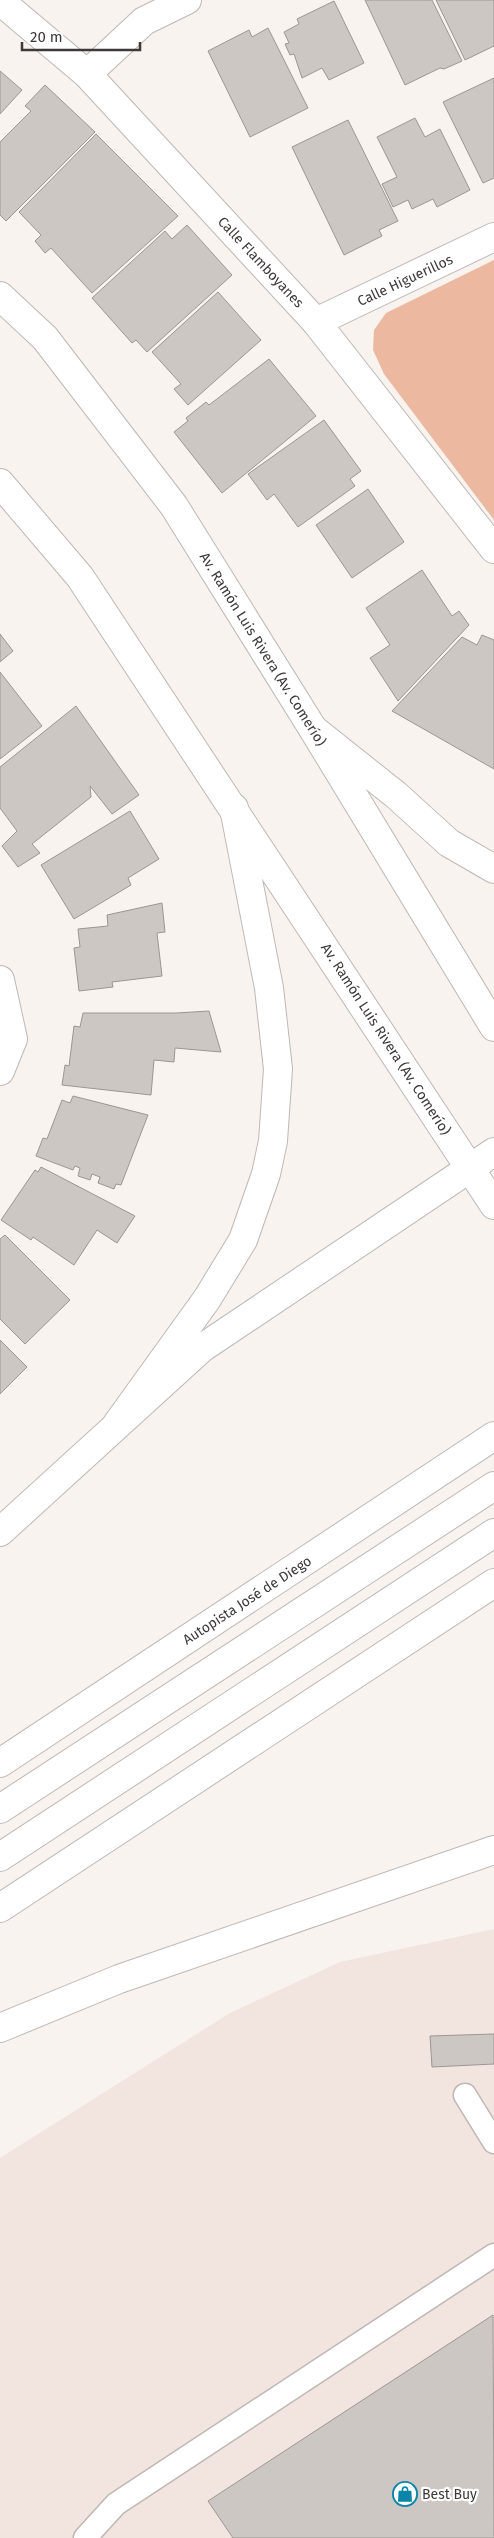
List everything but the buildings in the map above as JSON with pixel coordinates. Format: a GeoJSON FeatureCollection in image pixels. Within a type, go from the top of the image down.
{"type":"FeatureCollection","features":[{"type":"Feature","properties":{"kind":"main road"},"geometry":{"type":"LineString","coordinates":[[87,74],[144,21],[187,0]]}},
{"type":"Feature","properties":{"kind":"main road","name":"Calle Flamboyanes"},"geometry":{"type":"LineString","coordinates":[[0,1],[87,74],[316,322],[494,549]]}},
{"type":"Feature","properties":{"kind":"main road","name":"Calle Higuerillos"},"geometry":{"type":"LineString","coordinates":[[316,322],[494,237]]}},
{"type":"Feature","properties":{"kind":"main road","name":"Av. Ramón Luis Rivera (Av. Comerío)"},"geometry":{"type":"LineString","coordinates":[[0,296],[45,338],[174,506],[313,729],[494,1026]]}},
{"type":"Feature","properties":{"kind":"main road","name":"Av. Ramón Luis Rivera (Av. Comerío)"},"geometry":{"type":"LineString","coordinates":[[0,483],[80,577],[494,1205]]}},
{"type":"Feature","properties":{"kind":"main road"},"geometry":{"type":"LineString","coordinates":[[313,729],[396,795],[449,843],[494,869]]}},
{"type":"Feature","properties":{"kind":"main road"},"geometry":{"type":"LineString","coordinates":[[117,1424],[207,1299],[243,1240],[266,1174],[273,1141],[278,1069],[270,988],[234,808]]}},
{"type":"Feature","properties":{"kind":"main road"},"geometry":{"type":"LineString","coordinates":[[0,980],[13,1039],[0,1071]]}},
{"type":"Feature","properties":{"kind":"main road"},"geometry":{"type":"LineString","coordinates":[[0,1532],[202,1348],[494,1152]]}},
{"type":"Feature","properties":{"kind":"main road","name":"Autopista José de Diego"},"geometry":{"type":"LineString","coordinates":[[0,1763],[487,1441]]}},
{"type":"Feature","properties":{"kind":"main road"},"geometry":{"type":"LineString","coordinates":[[0,1809],[494,1486]]}},
{"type":"Feature","properties":{"kind":"main road"},"geometry":{"type":"LineString","coordinates":[[0,1857],[494,1533]]}},
{"type":"Feature","properties":{"kind":"main road"},"geometry":{"type":"LineString","coordinates":[[0,1908],[494,1583]]}},
{"type":"Feature","properties":{"kind":"main road"},"geometry":{"type":"LineString","coordinates":[[0,2028],[119,1979],[488,1854]]}},
{"type":"Feature","properties":{"kind":"lane"},"geometry":{"type":"LineString","coordinates":[[465,2095],[494,2142]]}},
{"type":"Feature","properties":{"kind":"lane"},"geometry":{"type":"LineString","coordinates":[[84,2538],[116,2504],[494,2255]]}},
{"type":"Feature","properties":{"kind":"shaded area"},"geometry":{"type":"Polygon","coordinates":[[[494,260],[494,520],[384,374],[373,350],[374,330],[386,313],[494,260]]]}},
{"type":"Feature","properties":{"kind":"shaded area"},"geometry":{"type":"Polygon","coordinates":[[[494,1929],[494,2538],[0,2538],[0,2158],[230,2013],[340,1962],[494,1929]]]}},
{"type":"Feature","properties":{"kind":"place","name":"Best Buy"},"geometry":{"type":"Point","coordinates":[405,2494]}}]}
